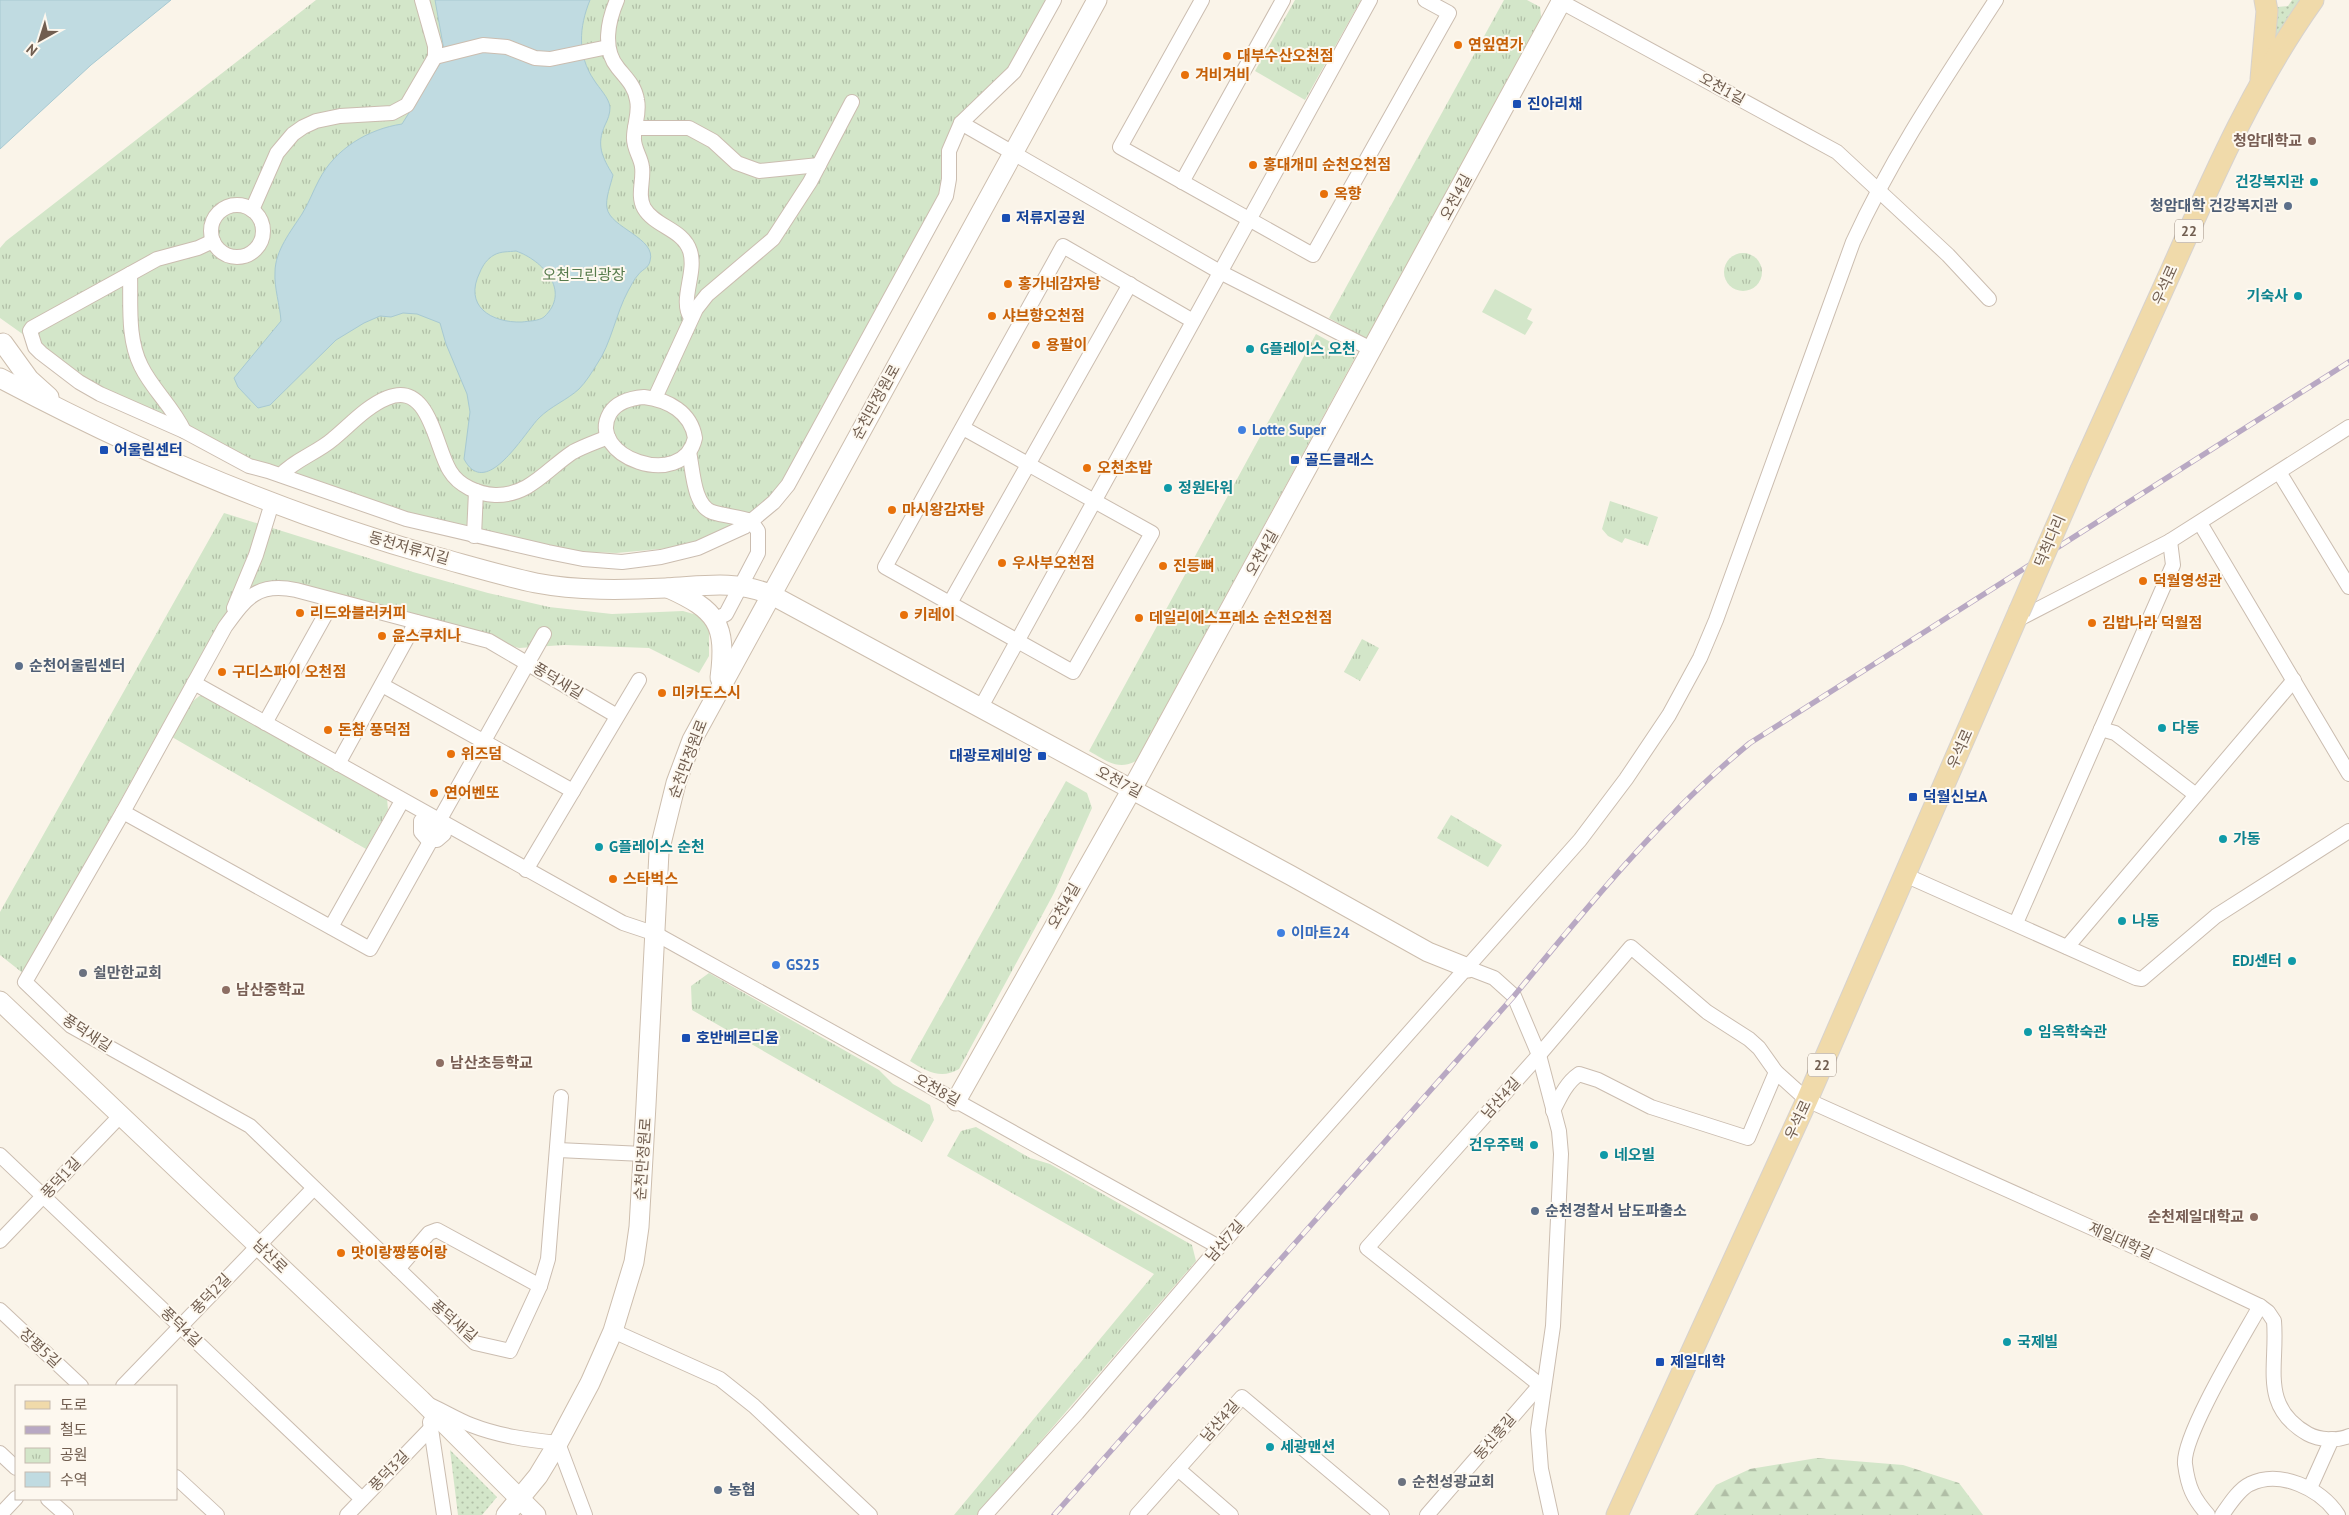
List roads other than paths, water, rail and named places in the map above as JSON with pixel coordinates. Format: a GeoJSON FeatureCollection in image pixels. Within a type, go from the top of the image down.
{"type":"FeatureCollection","features":[{"type":"Feature","properties":{"kind":"main road"},"geometry":{"type":"LineString","coordinates":[[2260,86],[2267,11],[2265,0]]}},
{"type":"Feature","properties":{"kind":"main road","name":"우석로"},"geometry":{"type":"LineString","coordinates":[[2081,470],[2213,176],[2260,86],[2296,24],[2313,0]]}},
{"type":"Feature","properties":{"kind":"main road","name":"덕척다리"},"geometry":{"type":"LineString","coordinates":[[2017,616],[2081,470]]}},
{"type":"Feature","properties":{"kind":"main road","name":"우석로"},"geometry":{"type":"LineString","coordinates":[[1617,1515],[1807,1100],[2017,616]]}},
{"type":"Feature","properties":{"kind":"street"},"geometry":{"type":"LineString","coordinates":[[252,210],[277,153],[293,134],[316,121],[340,116],[392,114],[403,110],[435,57],[432,36],[422,0]]}},
{"type":"Feature","properties":{"kind":"street"},"geometry":{"type":"LineString","coordinates":[[617,0],[611,18],[608,47],[614,63],[636,92],[638,107],[634,139],[642,165],[641,194],[644,208],[655,220],[679,235],[690,251],[691,274],[686,308],[690,318]]}},
{"type":"Feature","properties":{"kind":"street"},"geometry":{"type":"LineString","coordinates":[[213,241],[198,248],[158,259],[130,274],[32,328],[30,331],[32,340],[40,353],[79,382],[100,394],[184,431],[237,461],[406,519],[474,536],[583,559],[622,562],[661,557],[698,548],[725,537],[751,521],[774,502],[788,485],[946,196],[949,179],[949,151],[961,123],[1014,72],[1054,0]]}},
{"type":"Feature","properties":{"kind":"street","name":"순천만정원로"},"geometry":{"type":"LineString","coordinates":[[506,1515],[520,1500],[558,1443],[590,1383],[613,1331],[634,1262],[643,1154],[660,852],[671,801],[692,740],[770,594],[1097,0]]}},
{"type":"Feature","properties":{"kind":"street"},"geometry":{"type":"LineString","coordinates":[[1202,0],[1120,147],[1314,255],[1449,13],[1425,0]]}},
{"type":"Feature","properties":{"kind":"street"},"geometry":{"type":"LineString","coordinates":[[1182,182],[1283,0]]}},
{"type":"Feature","properties":{"kind":"street"},"geometry":{"type":"LineString","coordinates":[[981,707],[1370,0]]}},
{"type":"Feature","properties":{"kind":"street","name":"남산7길"},"geometry":{"type":"LineString","coordinates":[[985,1515],[1077,1414],[1219,1247],[1585,834],[1626,779],[1684,689],[1716,620],[1833,294],[1878,189],[1912,130],[1996,0]]}},
{"type":"Feature","properties":{"kind":"street","name":"오천1길"},"geometry":{"type":"LineString","coordinates":[[1560,1],[1837,152],[1948,255],[1989,299]]}},
{"type":"Feature","properties":{"kind":"street","name":"오천4길"},"geometry":{"type":"LineString","coordinates":[[956,1101],[1132,789],[1373,350],[1560,1]]}},
{"type":"Feature","properties":{"kind":"street"},"geometry":{"type":"LineString","coordinates":[[435,57],[483,46],[507,47],[543,59],[570,57],[608,47]]}},
{"type":"Feature","properties":{"kind":"street"},"geometry":{"type":"LineString","coordinates":[[655,398],[690,318],[707,295],[773,239],[819,165],[852,102]]}},
{"type":"Feature","properties":{"kind":"street"},"geometry":{"type":"LineString","coordinates":[[961,123],[1220,272],[1373,350]]}},
{"type":"Feature","properties":{"kind":"street"},"geometry":{"type":"LineString","coordinates":[[635,128],[689,128],[713,141],[737,163],[758,171],[819,165]]}},
{"type":"Feature","properties":{"kind":"street"},"geometry":{"type":"LineString","coordinates":[[236,205],[252,210],[262,224],[262,233],[256,248],[249,254],[232,256],[224,254],[213,241],[211,224],[220,210],[236,205]]}},
{"type":"Feature","properties":{"kind":"street"},"geometry":{"type":"LineString","coordinates":[[963,428],[1152,533],[1073,672],[885,567],[1063,246],[1193,321]]}},
{"type":"Feature","properties":{"kind":"street"},"geometry":{"type":"LineString","coordinates":[[130,274],[132,340],[136,356],[142,369],[175,414],[184,431]]}},
{"type":"Feature","properties":{"kind":"street"},"geometry":{"type":"LineString","coordinates":[[950,603],[1130,284]]}},
{"type":"Feature","properties":{"kind":"street"},"geometry":{"type":"LineString","coordinates":[[1,343],[29,379],[67,413]]}},
{"type":"Feature","properties":{"kind":"street"},"geometry":{"type":"LineString","coordinates":[[0,378],[67,413]]}},
{"type":"Feature","properties":{"kind":"street"},"geometry":{"type":"LineString","coordinates":[[280,475],[286,469],[329,443],[377,403],[387,398],[402,395],[411,397],[425,410],[450,472],[458,480],[476,491],[495,495],[518,491],[542,477],[575,451],[608,437]]}},
{"type":"Feature","properties":{"kind":"street"},"geometry":{"type":"LineString","coordinates":[[655,398],[673,406],[688,419],[695,438],[689,452],[674,462],[649,465],[626,456],[613,446],[608,437],[607,419],[614,408],[631,399],[655,398]]}},
{"type":"Feature","properties":{"kind":"street","name":"동천저류지길"},"geometry":{"type":"LineString","coordinates":[[67,413],[146,452],[321,522],[390,544],[536,583],[597,588],[666,588],[709,584],[742,585],[770,594]]}},
{"type":"Feature","properties":{"kind":"street"},"geometry":{"type":"LineString","coordinates":[[2017,616],[2170,541],[2349,427]]}},
{"type":"Feature","properties":{"kind":"street"},"geometry":{"type":"LineString","coordinates":[[689,452],[699,497],[704,507],[712,512],[751,521],[758,531],[758,553],[726,614],[714,620]]}},
{"type":"Feature","properties":{"kind":"street"},"geometry":{"type":"LineString","coordinates":[[2278,472],[2349,587]]}},
{"type":"Feature","properties":{"kind":"street"},"geometry":{"type":"LineString","coordinates":[[474,536],[476,491]]}},
{"type":"Feature","properties":{"kind":"street"},"geometry":{"type":"LineString","coordinates":[[225,627],[255,560],[272,503]]}},
{"type":"Feature","properties":{"kind":"street"},"geometry":{"type":"LineString","coordinates":[[2200,523],[2349,774]]}},
{"type":"Feature","properties":{"kind":"street"},"geometry":{"type":"LineString","coordinates":[[2016,924],[2173,565],[2170,541]]}},
{"type":"Feature","properties":{"kind":"street"},"geometry":{"type":"LineString","coordinates":[[255,560],[259,577],[271,588]]}},
{"type":"Feature","properties":{"kind":"street","name":"풍덕새길"},"geometry":{"type":"LineString","coordinates":[[561,1097],[548,1259],[540,1286],[510,1351],[475,1343],[313,1189],[250,1126],[71,1026],[25,982],[124,812],[225,627],[245,600],[271,588],[296,590],[489,641],[617,716]]}},
{"type":"Feature","properties":{"kind":"street"},"geometry":{"type":"LineString","coordinates":[[666,588],[693,600],[714,620],[720,631],[723,641],[718,690]]}},
{"type":"Feature","properties":{"kind":"street","name":"오천7길"},"geometry":{"type":"LineString","coordinates":[[770,594],[1132,789],[1428,952],[1468,968]]}},
{"type":"Feature","properties":{"kind":"street"},"geometry":{"type":"LineString","coordinates":[[265,723],[333,601]]}},
{"type":"Feature","properties":{"kind":"street"},"geometry":{"type":"LineString","coordinates":[[338,764],[416,622]]}},
{"type":"Feature","properties":{"kind":"street"},"geometry":{"type":"LineString","coordinates":[[124,812],[370,949],[483,741],[544,634]]}},
{"type":"Feature","properties":{"kind":"street"},"geometry":{"type":"LineString","coordinates":[[526,870],[639,680]]}},
{"type":"Feature","properties":{"kind":"street"},"geometry":{"type":"LineString","coordinates":[[2067,947],[2294,680]]}},
{"type":"Feature","properties":{"kind":"street"},"geometry":{"type":"LineString","coordinates":[[194,683],[402,801],[435,830],[526,870],[623,923],[656,934]]}},
{"type":"Feature","properties":{"kind":"street"},"geometry":{"type":"LineString","coordinates":[[382,684],[573,791]]}},
{"type":"Feature","properties":{"kind":"street"},"geometry":{"type":"LineString","coordinates":[[2101,728],[2115,733],[2196,795]]}},
{"type":"Feature","properties":{"kind":"street"},"geometry":{"type":"LineString","coordinates":[[331,927],[402,801]]}},
{"type":"Feature","properties":{"kind":"street"},"geometry":{"type":"LineString","coordinates":[[1905,875],[2142,979],[2216,916],[2349,831]]}},
{"type":"Feature","properties":{"kind":"street","name":"오천8길"},"geometry":{"type":"LineString","coordinates":[[656,934],[1219,1247]]}},
{"type":"Feature","properties":{"kind":"street","name":"남산4길"},"geometry":{"type":"LineString","coordinates":[[1541,1386],[1367,1248],[1539,1055],[1631,947],[1707,1012],[1749,1039],[1759,1048],[1776,1072]]}},
{"type":"Feature","properties":{"kind":"street"},"geometry":{"type":"LineString","coordinates":[[1468,968],[1494,978],[1514,996],[1539,1055],[1559,1130],[1560,1163],[1553,1326],[1541,1386],[1539,1414],[1539,1449],[1551,1515]]}},
{"type":"Feature","properties":{"kind":"street","name":"남산로"},"geometry":{"type":"LineString","coordinates":[[0,1001],[420,1400],[536,1515]]}},
{"type":"Feature","properties":{"kind":"street"},"geometry":{"type":"LineString","coordinates":[[1554,1111],[1562,1092],[1572,1078],[1579,1074],[1598,1080],[1650,1107],[1748,1138],[1776,1072]]}},
{"type":"Feature","properties":{"kind":"street","name":"제일대학길"},"geometry":{"type":"LineString","coordinates":[[1776,1072],[1807,1100],[2148,1253],[2260,1306],[2274,1321],[2272,1375],[2277,1402],[2286,1417],[2298,1428],[2313,1436],[2332,1439],[2349,1436]]}},
{"type":"Feature","properties":{"kind":"street","name":"풍덕1길"},"geometry":{"type":"LineString","coordinates":[[0,1242],[121,1115]]}},
{"type":"Feature","properties":{"kind":"street"},"geometry":{"type":"LineString","coordinates":[[558,1150],[643,1154]]}},
{"type":"Feature","properties":{"kind":"street","name":"풍덕4길"},"geometry":{"type":"LineString","coordinates":[[0,1154],[362,1499]]}},
{"type":"Feature","properties":{"kind":"street","name":"풍덕2길"},"geometry":{"type":"LineString","coordinates":[[124,1385],[313,1189]]}},
{"type":"Feature","properties":{"kind":"street"},"geometry":{"type":"LineString","coordinates":[[398,1269],[429,1233],[437,1230],[540,1286]]}},
{"type":"Feature","properties":{"kind":"street"},"geometry":{"type":"LineString","coordinates":[[2208,1515],[2193,1498],[2185,1463],[2187,1447],[2198,1420],[2260,1306]]}},
{"type":"Feature","properties":{"kind":"street","name":"장평5길"},"geometry":{"type":"LineString","coordinates":[[0,1310],[80,1385]]}},
{"type":"Feature","properties":{"kind":"street"},"geometry":{"type":"LineString","coordinates":[[613,1331],[720,1378],[754,1406],[870,1515]]}},
{"type":"Feature","properties":{"kind":"street","name":"동신흥길"},"geometry":{"type":"LineString","coordinates":[[1427,1515],[1541,1386]]}},
{"type":"Feature","properties":{"kind":"street","name":"남산4길"},"geometry":{"type":"LineString","coordinates":[[1137,1515],[1242,1397],[1382,1515]]}},
{"type":"Feature","properties":{"kind":"street"},"geometry":{"type":"LineString","coordinates":[[420,1400],[432,1427],[444,1515]]}},
{"type":"Feature","properties":{"kind":"street"},"geometry":{"type":"LineString","coordinates":[[420,1400],[470,1425],[514,1438],[558,1443],[585,1515]]}},
{"type":"Feature","properties":{"kind":"street","name":"풍덕3길"},"geometry":{"type":"LineString","coordinates":[[346,1515],[432,1427]]}},
{"type":"Feature","properties":{"kind":"street"},"geometry":{"type":"LineString","coordinates":[[2310,1488],[2332,1439]]}},
{"type":"Feature","properties":{"kind":"street"},"geometry":{"type":"LineString","coordinates":[[0,1453],[15,1467]]}},
{"type":"Feature","properties":{"kind":"street"},"geometry":{"type":"LineString","coordinates":[[1178,1469],[1232,1515]]}},
{"type":"Feature","properties":{"kind":"street"},"geometry":{"type":"LineString","coordinates":[[178,1479],[216,1515]]}},
{"type":"Feature","properties":{"kind":"street"},"geometry":{"type":"LineString","coordinates":[[2222,1515],[2230,1502],[2248,1485],[2259,1480],[2284,1482],[2310,1488],[2338,1515]]}},
{"type":"Feature","properties":{"kind":"street"},"geometry":{"type":"LineString","coordinates":[[0,1515],[15,1499]]}},
{"type":"Feature","properties":{"kind":"street"},"geometry":{"type":"LineString","coordinates":[[49,1500],[66,1515]]}},
{"type":"Feature","properties":{"kind":"water"},"geometry":{"type":"Polygon","coordinates":[[[0,0],[171,0],[91,65],[0,149],[0,0]]]}},
{"type":"Feature","properties":{"kind":"water"},"geometry":{"type":"Polygon","coordinates":[[[435,0],[590,0],[582,31],[582,51],[588,70],[606,97],[610,107],[601,139],[603,157],[613,175],[607,196],[607,208],[610,215],[616,221],[647,246],[650,253],[650,261],[647,267],[639,273],[628,291],[602,356],[584,383],[574,393],[539,418],[504,460],[483,472],[473,470],[464,459],[470,412],[467,394],[446,344],[440,323],[417,314],[403,313],[391,317],[380,316],[364,323],[336,340],[270,405],[258,408],[238,387],[234,378],[281,321],[275,278],[278,256],[284,242],[326,169],[343,150],[354,142],[377,130],[402,124],[441,62],[444,50],[435,0]],[[516,251],[499,253],[489,258],[482,267],[476,284],[475,294],[483,310],[491,316],[511,322],[534,321],[544,317],[552,307],[555,297],[554,287],[550,278],[544,269],[526,255],[516,251]]]}},
{"type":"Feature","properties":{"kind":"railway"},"geometry":{"type":"LineString","coordinates":[[1054,1515],[1514,996],[1597,896],[1655,832],[1717,771],[1750,743],[2349,362]]}},
{"type":"Feature","properties":{"kind":"place","name":"연잎연가"},"geometry":{"type":"Point","coordinates":[1458,45]}},
{"type":"Feature","properties":{"kind":"place","name":"대부수산오천점"},"geometry":{"type":"Point","coordinates":[1227,56]}},
{"type":"Feature","properties":{"kind":"place","name":"겨비겨비"},"geometry":{"type":"Point","coordinates":[1185,75]}},
{"type":"Feature","properties":{"kind":"place","name":"진아리채"},"geometry":{"type":"Point","coordinates":[1517,104]}},
{"type":"Feature","properties":{"kind":"place","name":"청암대학교"},"geometry":{"type":"Point","coordinates":[2312,141]}},
{"type":"Feature","properties":{"kind":"place","name":"홍대개미 순천오천점"},"geometry":{"type":"Point","coordinates":[1253,165]}},
{"type":"Feature","properties":{"kind":"place","name":"건강복지관"},"geometry":{"type":"Point","coordinates":[2314,182]}},
{"type":"Feature","properties":{"kind":"place","name":"옥향"},"geometry":{"type":"Point","coordinates":[1324,194]}},
{"type":"Feature","properties":{"kind":"place","name":"청암대학 건강복지관"},"geometry":{"type":"Point","coordinates":[2288,206]}},
{"type":"Feature","properties":{"kind":"place","name":"저류지공원"},"geometry":{"type":"Point","coordinates":[1006,218]}},
{"type":"Feature","properties":{"kind":"place","name":"홍가네감자탕"},"geometry":{"type":"Point","coordinates":[1008,284]}},
{"type":"Feature","properties":{"kind":"place","name":"기숙사"},"geometry":{"type":"Point","coordinates":[2298,296]}},
{"type":"Feature","properties":{"kind":"place","name":"샤브향오천점"},"geometry":{"type":"Point","coordinates":[992,316]}},
{"type":"Feature","properties":{"kind":"place","name":"용팔이"},"geometry":{"type":"Point","coordinates":[1036,345]}},
{"type":"Feature","properties":{"kind":"place","name":"G플레이스 오천"},"geometry":{"type":"Point","coordinates":[1250,349]}},
{"type":"Feature","properties":{"kind":"place","name":"Lotte Super"},"geometry":{"type":"Point","coordinates":[1242,430]}},
{"type":"Feature","properties":{"kind":"place","name":"어울림센터"},"geometry":{"type":"Point","coordinates":[104,450]}},
{"type":"Feature","properties":{"kind":"place","name":"골드클래스"},"geometry":{"type":"Point","coordinates":[1295,460]}},
{"type":"Feature","properties":{"kind":"place","name":"오천초밥"},"geometry":{"type":"Point","coordinates":[1087,468]}},
{"type":"Feature","properties":{"kind":"place","name":"정원타워"},"geometry":{"type":"Point","coordinates":[1168,488]}},
{"type":"Feature","properties":{"kind":"place","name":"마시왕감자탕"},"geometry":{"type":"Point","coordinates":[892,510]}},
{"type":"Feature","properties":{"kind":"place","name":"우사부오천점"},"geometry":{"type":"Point","coordinates":[1002,563]}},
{"type":"Feature","properties":{"kind":"place","name":"진등뼈"},"geometry":{"type":"Point","coordinates":[1163,566]}},
{"type":"Feature","properties":{"kind":"place","name":"덕월영성관"},"geometry":{"type":"Point","coordinates":[2143,581]}},
{"type":"Feature","properties":{"kind":"place","name":"리드와블러커피"},"geometry":{"type":"Point","coordinates":[300,613]}},
{"type":"Feature","properties":{"kind":"place","name":"키레이"},"geometry":{"type":"Point","coordinates":[904,615]}},
{"type":"Feature","properties":{"kind":"place","name":"데일리에스프레소 순천오천점"},"geometry":{"type":"Point","coordinates":[1139,618]}},
{"type":"Feature","properties":{"kind":"place","name":"김밥나라 덕월점"},"geometry":{"type":"Point","coordinates":[2092,623]}},
{"type":"Feature","properties":{"kind":"place","name":"윤스쿠치나"},"geometry":{"type":"Point","coordinates":[382,636]}},
{"type":"Feature","properties":{"kind":"place","name":"순천어울림센터"},"geometry":{"type":"Point","coordinates":[19,666]}},
{"type":"Feature","properties":{"kind":"place","name":"구디스파이 오천점"},"geometry":{"type":"Point","coordinates":[222,672]}},
{"type":"Feature","properties":{"kind":"place","name":"미카도스시"},"geometry":{"type":"Point","coordinates":[662,693]}},
{"type":"Feature","properties":{"kind":"place","name":"다동"},"geometry":{"type":"Point","coordinates":[2162,728]}},
{"type":"Feature","properties":{"kind":"place","name":"돈참 풍덕점"},"geometry":{"type":"Point","coordinates":[328,730]}},
{"type":"Feature","properties":{"kind":"place","name":"위즈덤"},"geometry":{"type":"Point","coordinates":[451,754]}},
{"type":"Feature","properties":{"kind":"place","name":"대광로제비앙"},"geometry":{"type":"Point","coordinates":[1042,756]}},
{"type":"Feature","properties":{"kind":"place","name":"연어벤또"},"geometry":{"type":"Point","coordinates":[434,793]}},
{"type":"Feature","properties":{"kind":"place","name":"덕월신보A"},"geometry":{"type":"Point","coordinates":[1913,797]}},
{"type":"Feature","properties":{"kind":"place","name":"가동"},"geometry":{"type":"Point","coordinates":[2223,839]}},
{"type":"Feature","properties":{"kind":"place","name":"G플레이스 순천"},"geometry":{"type":"Point","coordinates":[599,847]}},
{"type":"Feature","properties":{"kind":"place","name":"스타벅스"},"geometry":{"type":"Point","coordinates":[613,879]}},
{"type":"Feature","properties":{"kind":"place","name":"나동"},"geometry":{"type":"Point","coordinates":[2122,921]}},
{"type":"Feature","properties":{"kind":"place","name":"이마트24"},"geometry":{"type":"Point","coordinates":[1281,933]}},
{"type":"Feature","properties":{"kind":"place","name":"EDJ센터"},"geometry":{"type":"Point","coordinates":[2292,961]}},
{"type":"Feature","properties":{"kind":"place","name":"GS25"},"geometry":{"type":"Point","coordinates":[776,965]}},
{"type":"Feature","properties":{"kind":"place","name":"쉴만한교회"},"geometry":{"type":"Point","coordinates":[83,973]}},
{"type":"Feature","properties":{"kind":"place","name":"남산중학교"},"geometry":{"type":"Point","coordinates":[226,990]}},
{"type":"Feature","properties":{"kind":"place","name":"임옥학숙관"},"geometry":{"type":"Point","coordinates":[2028,1032]}},
{"type":"Feature","properties":{"kind":"place","name":"호반베르디움"},"geometry":{"type":"Point","coordinates":[686,1038]}},
{"type":"Feature","properties":{"kind":"place","name":"남산초등학교"},"geometry":{"type":"Point","coordinates":[440,1063]}},
{"type":"Feature","properties":{"kind":"place","name":"건우주택"},"geometry":{"type":"Point","coordinates":[1534,1145]}},
{"type":"Feature","properties":{"kind":"place","name":"네오빌"},"geometry":{"type":"Point","coordinates":[1604,1155]}},
{"type":"Feature","properties":{"kind":"place","name":"순천경찰서 남도파출소"},"geometry":{"type":"Point","coordinates":[1535,1211]}},
{"type":"Feature","properties":{"kind":"place","name":"순천제일대학교"},"geometry":{"type":"Point","coordinates":[2254,1217]}},
{"type":"Feature","properties":{"kind":"place","name":"맛이랑짱뚱어랑"},"geometry":{"type":"Point","coordinates":[341,1253]}},
{"type":"Feature","properties":{"kind":"place","name":"국제빌"},"geometry":{"type":"Point","coordinates":[2007,1342]}},
{"type":"Feature","properties":{"kind":"place","name":"제일대학"},"geometry":{"type":"Point","coordinates":[1660,1362]}},
{"type":"Feature","properties":{"kind":"place","name":"세광맨션"},"geometry":{"type":"Point","coordinates":[1270,1447]}},
{"type":"Feature","properties":{"kind":"place","name":"순천성광교회"},"geometry":{"type":"Point","coordinates":[1402,1482]}},
{"type":"Feature","properties":{"kind":"place","name":"농협"},"geometry":{"type":"Point","coordinates":[718,1490]}},
{"type":"Feature","properties":{"kind":"park label","name":"오천그린광장"},"geometry":{"type":"Point","coordinates":[584,275]}}]}
